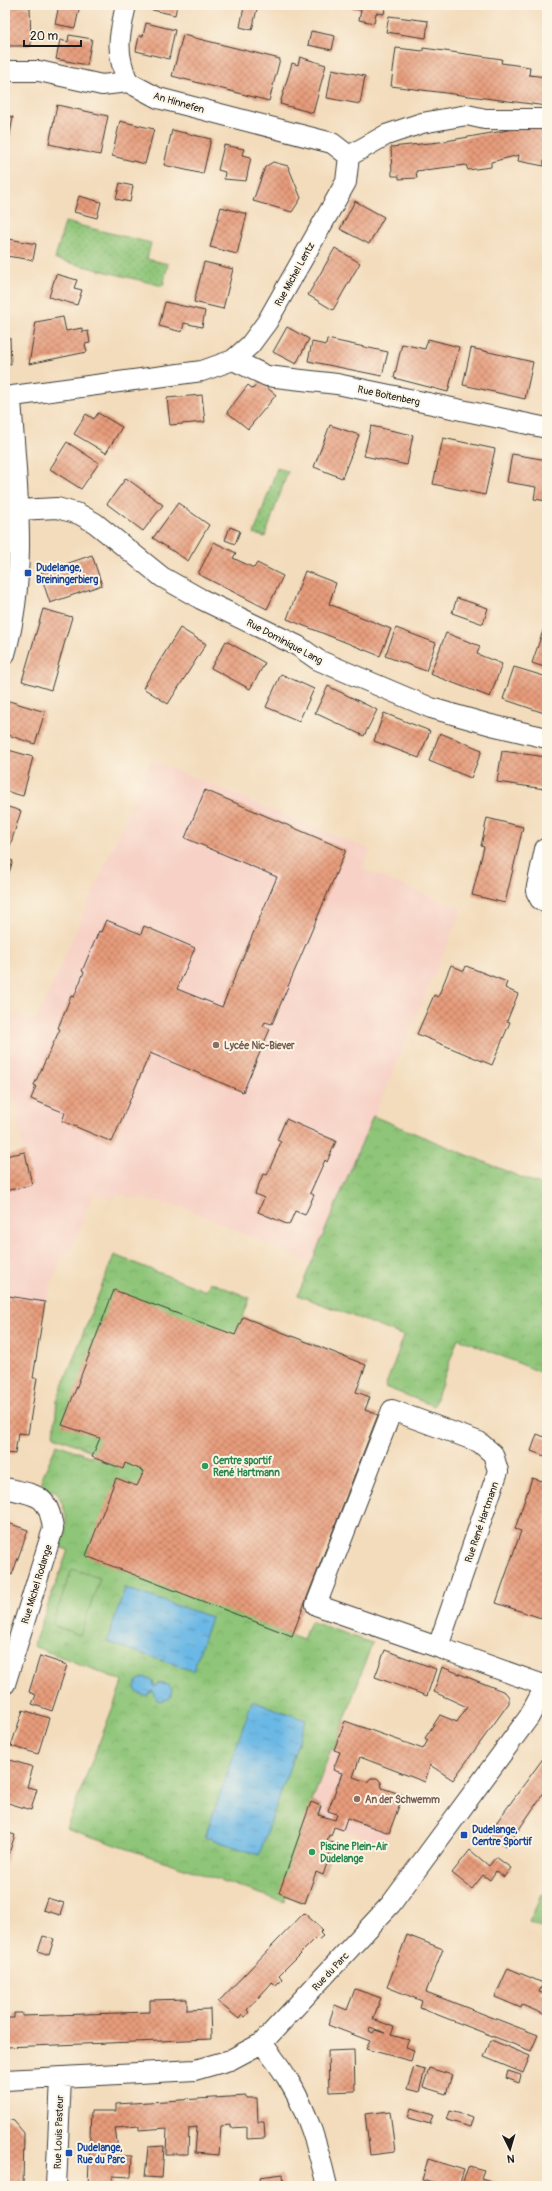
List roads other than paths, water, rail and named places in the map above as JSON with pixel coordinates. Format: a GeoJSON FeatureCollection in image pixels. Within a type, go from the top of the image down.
{"type":"FeatureCollection","features":[{"type":"Feature","properties":{"kind":"street"},"geometry":{"type":"LineString","coordinates":[[5,70],[39,71],[102,85],[128,82],[120,62],[120,35],[126,5]]}},
{"type":"Feature","properties":{"kind":"street","name":"An Hinnefen"},"geometry":{"type":"LineString","coordinates":[[128,82],[158,98],[332,143],[349,156]]}},
{"type":"Feature","properties":{"kind":"street"},"geometry":{"type":"LineString","coordinates":[[349,156],[386,135],[422,123],[459,116],[467,115],[485,119],[547,119]]}},
{"type":"Feature","properties":{"kind":"street","name":"Rue Michel Lentz"},"geometry":{"type":"LineString","coordinates":[[8,397],[202,371],[233,360],[250,345],[267,322],[346,182],[349,156]]}},
{"type":"Feature","properties":{"kind":"street","name":"Rue Boitenberg"},"geometry":{"type":"LineString","coordinates":[[233,360],[267,376],[337,384],[547,428]]}},
{"type":"Feature","properties":{"kind":"street"},"geometry":{"type":"LineString","coordinates":[[5,654],[15,604],[19,552],[18,510],[8,397]]}},
{"type":"Feature","properties":{"kind":"street","name":"Rue Dominique Lang"},"geometry":{"type":"LineString","coordinates":[[18,510],[57,508],[79,514],[95,523],[162,577],[201,599],[298,646],[318,660],[431,708],[491,726],[547,738]]}},
{"type":"Feature","properties":{"kind":"street"},"geometry":{"type":"LineString","coordinates":[[545,849],[536,892],[540,899],[547,903]]}},
{"type":"Feature","properties":{"kind":"street","name":"Rue René Hartmann"},"geometry":{"type":"LineString","coordinates":[[392,1410],[480,1442],[493,1454],[498,1471],[440,1641],[443,1649],[316,1605],[392,1410]]}},
{"type":"Feature","properties":{"kind":"street","name":"Rue Michel Rodange"},"geometry":{"type":"LineString","coordinates":[[5,1488],[28,1493],[43,1500],[51,1512],[53,1529],[5,1684]]}},
{"type":"Feature","properties":{"kind":"street"},"geometry":{"type":"LineString","coordinates":[[443,1649],[546,1685]]}},
{"type":"Feature","properties":{"kind":"street","name":"Rue du Parc"},"geometry":{"type":"LineString","coordinates":[[5,2080],[195,2070],[230,2060],[262,2043],[391,1904],[529,1716],[546,1685]]}},
{"type":"Feature","properties":{"kind":"street"},"geometry":{"type":"LineString","coordinates":[[262,2043],[288,2078],[304,2110],[317,2145],[326,2186]]}},
{"type":"Feature","properties":{"kind":"street","name":"Rue Louis Pasteur"},"geometry":{"type":"LineString","coordinates":[[56,2186],[61,2078]]}},
{"type":"Feature","properties":{"kind":"water"},"geometry":{"type":"Polygon","coordinates":[[[125,1588],[211,1617],[193,1671],[107,1642],[125,1588]]]}},
{"type":"Feature","properties":{"kind":"water"},"geometry":{"type":"Polygon","coordinates":[[[144,1677],[153,1681],[154,1687],[159,1683],[168,1685],[172,1690],[170,1698],[161,1702],[156,1699],[153,1691],[146,1696],[138,1693],[135,1688],[136,1682],[144,1677]]]}},
{"type":"Feature","properties":{"kind":"water"},"geometry":{"type":"Polygon","coordinates":[[[252,1701],[306,1720],[259,1855],[205,1837],[252,1701]]]}},
{"type":"Feature","properties":{"kind":"place","name":"Dudelange, Breiningerbierg"},"geometry":{"type":"Point","coordinates":[28,573]}},
{"type":"Feature","properties":{"kind":"place","name":"Lycée Nic-Biever"},"geometry":{"type":"Point","coordinates":[216,1045]}},
{"type":"Feature","properties":{"kind":"place","name":"Centre sportif René Hartmann"},"geometry":{"type":"Point","coordinates":[205,1466]}},
{"type":"Feature","properties":{"kind":"place","name":"An der Schwemm"},"geometry":{"type":"Point","coordinates":[357,1799]}},
{"type":"Feature","properties":{"kind":"place","name":"Dudelange, Centre Sportif"},"geometry":{"type":"Point","coordinates":[464,1835]}},
{"type":"Feature","properties":{"kind":"place","name":"Piscine Plein-Air Dudelange"},"geometry":{"type":"Point","coordinates":[312,1852]}},
{"type":"Feature","properties":{"kind":"place","name":"Dudelange, Rue du Parc"},"geometry":{"type":"Point","coordinates":[69,2153]}}]}
